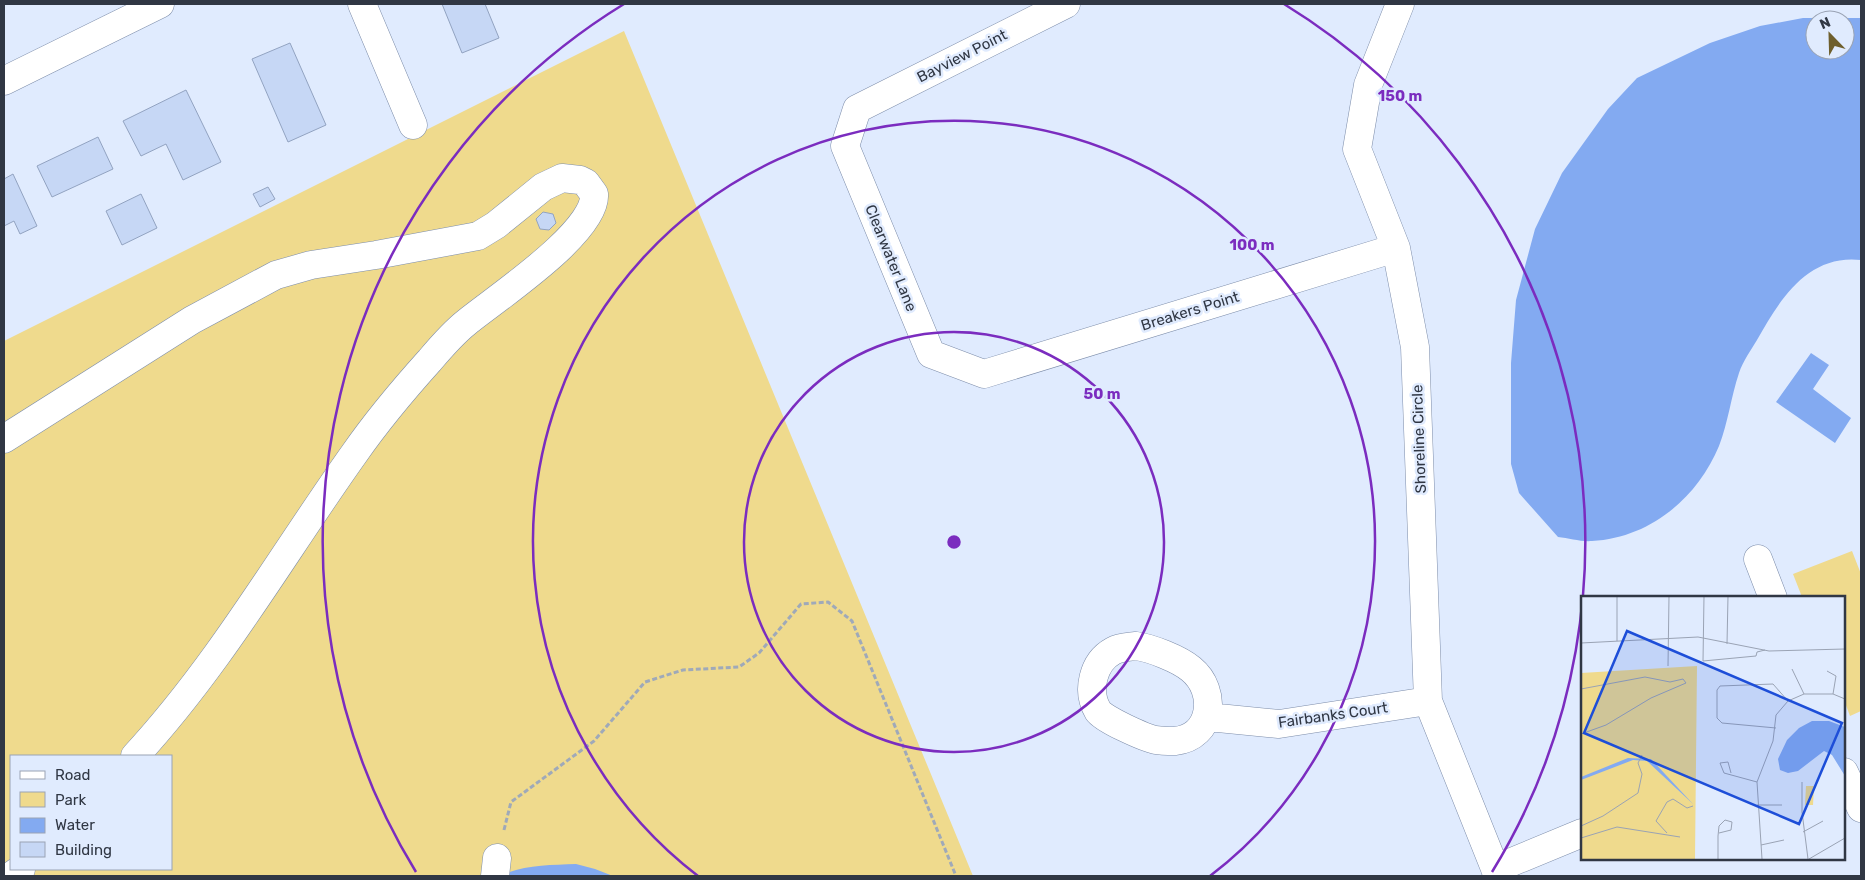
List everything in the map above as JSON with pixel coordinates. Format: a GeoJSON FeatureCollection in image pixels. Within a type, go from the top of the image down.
{"type":"FeatureCollection","features":[{"type":"Feature","properties":{"kind":"street"},"geometry":{"type":"LineString","coordinates":[[4,81],[160,4]]}},
{"type":"Feature","properties":{"kind":"street"},"geometry":{"type":"LineString","coordinates":[[362,4],[414,125]]}},
{"type":"Feature","properties":{"kind":"street","name":"Bayview Point"},"geometry":{"type":"LineString","coordinates":[[857,109],[1066,4]]}},
{"type":"Feature","properties":{"kind":"street","name":"Shoreline Circle"},"geometry":{"type":"LineString","coordinates":[[1397,4],[1368,85],[1357,149],[1396,248],[1415,347],[1428,701],[1496,873]]}},
{"type":"Feature","properties":{"kind":"street","name":"Clearwater Lane"},"geometry":{"type":"LineString","coordinates":[[857,109],[845,146],[930,354],[984,374]]}},
{"type":"Feature","properties":{"kind":"street"},"geometry":{"type":"LineString","coordinates":[[4,440],[192,320],[276,275],[310,265],[478,236],[492,229],[543,187],[562,178],[580,180],[586,183],[594,194],[594,200],[589,212],[560,248],[465,324],[430,360],[383,416],[354,452],[226,644],[136,755]]}},
{"type":"Feature","properties":{"kind":"street","name":"Breakers Point"},"geometry":{"type":"LineString","coordinates":[[984,374],[1396,248]]}},
{"type":"Feature","properties":{"kind":"street"},"geometry":{"type":"LineString","coordinates":[[1758,559],[1772,596]]}},
{"type":"Feature","properties":{"kind":"street","name":"Fairbanks Court"},"geometry":{"type":"LineString","coordinates":[[1208,717],[1279,724],[1428,701]]}},
{"type":"Feature","properties":{"kind":"street"},"geometry":{"type":"LineString","coordinates":[[1845,774],[1861,808]]}},
{"type":"Feature","properties":{"kind":"street"},"geometry":{"type":"LineString","coordinates":[[1496,873],[1581,833]]}},
{"type":"Feature","properties":{"kind":"path"},"geometry":{"type":"LineString","coordinates":[[496,867],[511,802],[594,741],[645,682],[683,670],[739,667],[759,653],[801,604],[828,602],[852,621],[956,876]]}},
{"type":"Feature","properties":{"kind":"green space"},"geometry":{"type":"Polygon","coordinates":[[[624,31],[973,876],[4,876],[4,341],[624,31]]]}},
{"type":"Feature","properties":{"kind":"green space"},"geometry":{"type":"Polygon","coordinates":[[[1852,551],[1861,574],[1861,711],[1850,716],[1845,703],[1845,596],[1802,596],[1793,574],[1852,551]]]}},
{"type":"Feature","properties":{"kind":"water"},"geometry":{"type":"Polygon","coordinates":[[[1805,18],[1805,60],[1855,60],[1855,18],[1861,18],[1861,260],[1842,260],[1826,264],[1798,282],[1786,295],[1743,364],[1736,382],[1725,428],[1710,465],[1684,499],[1651,524],[1633,532],[1613,538],[1592,541],[1558,537],[1519,493],[1511,464],[1511,363],[1516,300],[1535,229],[1562,173],[1608,109],[1637,78],[1710,43],[1760,26],[1805,18]]]}},
{"type":"Feature","properties":{"kind":"water"},"geometry":{"type":"Polygon","coordinates":[[[1811,353],[1829,365],[1813,389],[1851,418],[1835,443],[1776,402],[1811,353]]]}},
{"type":"Feature","properties":{"kind":"water"},"geometry":{"type":"Polygon","coordinates":[[[576,864],[613,876],[499,876],[508,872],[546,865],[576,864]]]}},
{"type":"Feature","properties":{"kind":"building"},"geometry":{"type":"Polygon","coordinates":[[[442,4],[485,4],[499,38],[462,53],[442,4]]]}},
{"type":"Feature","properties":{"kind":"building"},"geometry":{"type":"Polygon","coordinates":[[[290,43],[326,125],[288,142],[252,59],[290,43]]]}},
{"type":"Feature","properties":{"kind":"building"},"geometry":{"type":"Polygon","coordinates":[[[186,90],[221,162],[183,180],[166,144],[141,156],[123,121],[186,90]]]}},
{"type":"Feature","properties":{"kind":"building"},"geometry":{"type":"Polygon","coordinates":[[[98,137],[113,169],[52,197],[37,166],[98,137]]]}},
{"type":"Feature","properties":{"kind":"building"},"geometry":{"type":"Polygon","coordinates":[[[13,174],[37,226],[20,234],[14,221],[4,226],[4,179],[13,174]]]}},
{"type":"Feature","properties":{"kind":"building"},"geometry":{"type":"Polygon","coordinates":[[[268,187],[275,199],[260,207],[253,194],[268,187]]]}},
{"type":"Feature","properties":{"kind":"building"},"geometry":{"type":"Polygon","coordinates":[[[141,194],[157,228],[122,245],[106,211],[141,194]]]}},
{"type":"Feature","properties":{"kind":"building"},"geometry":{"type":"Polygon","coordinates":[[[543,212],[553,214],[556,223],[549,230],[540,229],[536,219],[543,212]]]}}]}
